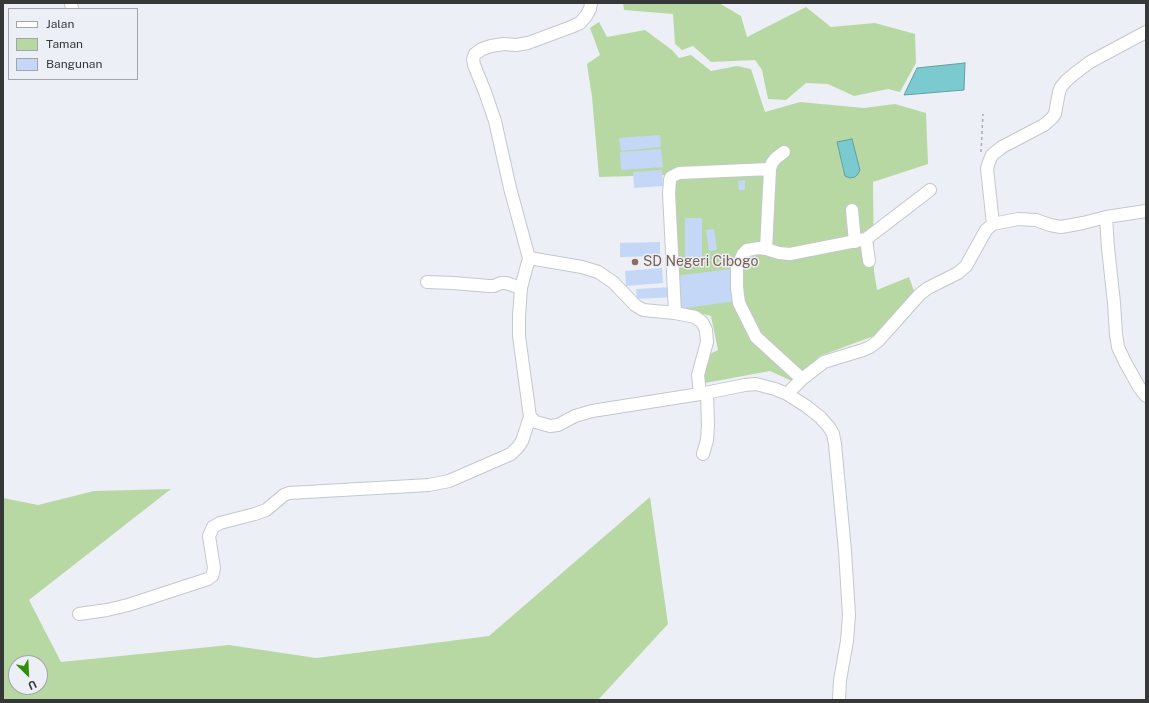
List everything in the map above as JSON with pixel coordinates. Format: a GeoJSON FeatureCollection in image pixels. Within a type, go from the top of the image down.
{"type":"FeatureCollection","features":[{"type":"Feature","properties":{"kind":"street"},"geometry":{"type":"LineString","coordinates":[[79,614],[128,605],[208,579],[212,576],[214,568],[209,536],[213,527],[220,523],[266,510],[284,495],[290,493],[429,485],[449,481],[511,454],[518,447],[522,441],[530,417],[519,336],[521,288],[529,258],[510,188],[495,121],[473,60],[475,54],[482,49],[504,44],[516,45],[528,43],[580,23],[590,9],[591,3]]}},
{"type":"Feature","properties":{"kind":"street"},"geometry":{"type":"LineString","coordinates":[[994,224],[987,169],[992,155],[1002,146],[1044,125],[1052,118],[1055,114],[1059,92],[1066,81],[1090,62],[1146,32]]}},
{"type":"Feature","properties":{"kind":"street"},"geometry":{"type":"LineString","coordinates":[[766,248],[770,169],[776,158],[784,152]]}},
{"type":"Feature","properties":{"kind":"street"},"geometry":{"type":"LineString","coordinates":[[675,313],[669,193],[671,177],[679,173],[770,169]]}},
{"type":"Feature","properties":{"kind":"street"},"geometry":{"type":"LineString","coordinates":[[802,379],[756,337],[739,303],[737,266],[743,254],[747,250],[759,248],[766,248],[779,253],[790,254],[860,240],[930,190]]}},
{"type":"Feature","properties":{"kind":"street"},"geometry":{"type":"LineString","coordinates":[[852,210],[860,240],[869,261]]}},
{"type":"Feature","properties":{"kind":"street"},"geometry":{"type":"LineString","coordinates":[[787,394],[802,379],[824,362],[863,350],[878,341],[920,294],[928,288],[958,273],[966,266],[986,230],[994,224],[1018,219],[1036,220],[1062,227],[1146,210]]}},
{"type":"Feature","properties":{"kind":"street"},"geometry":{"type":"LineString","coordinates":[[1106,217],[1118,347],[1138,387],[1146,396]]}},
{"type":"Feature","properties":{"kind":"street"},"geometry":{"type":"LineString","coordinates":[[529,258],[582,267],[598,272],[613,282],[635,305],[643,310],[675,313],[695,317],[702,322],[706,330],[707,342],[698,375],[708,425],[707,440],[703,454]]}},
{"type":"Feature","properties":{"kind":"street"},"geometry":{"type":"LineString","coordinates":[[427,282],[489,286],[506,283],[521,288]]}},
{"type":"Feature","properties":{"kind":"street"},"geometry":{"type":"LineString","coordinates":[[530,417],[536,422],[550,426],[558,425],[575,416],[592,411],[703,394],[756,384],[775,388],[787,394],[820,417],[834,434],[849,615],[847,641],[840,680],[839,700]]}},
{"type":"Feature","properties":{"kind":"path"},"geometry":{"type":"LineString","coordinates":[[983,114],[981,150],[987,169]]}},
{"type":"Feature","properties":{"kind":"green space"},"geometry":{"type":"Polygon","coordinates":[[[623,3],[719,3],[741,16],[747,37],[806,7],[831,27],[875,23],[915,34],[916,63],[900,92],[888,89],[854,96],[828,84],[806,83],[786,100],[768,99],[762,70],[755,60],[711,62],[693,46],[682,50],[675,44],[673,14],[624,10],[623,3]]]}},
{"type":"Feature","properties":{"kind":"green space"},"geometry":{"type":"Polygon","coordinates":[[[599,22],[607,37],[645,30],[672,50],[679,58],[691,55],[711,71],[737,66],[751,69],[765,112],[800,102],[864,108],[895,104],[926,113],[928,164],[873,182],[874,271],[877,290],[909,277],[914,291],[879,334],[820,356],[792,381],[770,371],[705,383],[702,358],[718,350],[711,316],[676,307],[672,175],[599,177],[592,97],[587,64],[600,55],[590,28],[599,22]]]}},
{"type":"Feature","properties":{"kind":"green space"},"geometry":{"type":"Polygon","coordinates":[[[171,489],[29,600],[61,662],[229,645],[316,658],[489,636],[650,497],[668,624],[598,700],[3,700],[3,498],[38,505],[94,491],[171,489]]]}},
{"type":"Feature","properties":{"kind":"water"},"geometry":{"type":"Polygon","coordinates":[[[965,63],[964,90],[904,95],[917,68],[965,63]]]}},
{"type":"Feature","properties":{"kind":"water"},"geometry":{"type":"Polygon","coordinates":[[[852,139],[860,170],[855,177],[850,178],[845,176],[837,142],[852,139]]]}},
{"type":"Feature","properties":{"kind":"building"},"geometry":{"type":"Polygon","coordinates":[[[660,135],[661,147],[621,151],[619,138],[660,135]]]}},
{"type":"Feature","properties":{"kind":"building"},"geometry":{"type":"Polygon","coordinates":[[[661,149],[663,167],[621,170],[620,152],[661,149]]]}},
{"type":"Feature","properties":{"kind":"building"},"geometry":{"type":"Polygon","coordinates":[[[662,170],[663,186],[634,188],[633,172],[662,170]]]}},
{"type":"Feature","properties":{"kind":"building"},"geometry":{"type":"Polygon","coordinates":[[[745,180],[745,190],[739,190],[738,181],[745,180]]]}},
{"type":"Feature","properties":{"kind":"building"},"geometry":{"type":"Polygon","coordinates":[[[685,218],[702,218],[702,258],[685,258],[685,218]]]}},
{"type":"Feature","properties":{"kind":"building"},"geometry":{"type":"Polygon","coordinates":[[[714,229],[717,250],[709,251],[706,230],[714,229]]]}},
{"type":"Feature","properties":{"kind":"building"},"geometry":{"type":"Polygon","coordinates":[[[660,242],[660,256],[620,257],[620,243],[660,242]]]}},
{"type":"Feature","properties":{"kind":"building"},"geometry":{"type":"Polygon","coordinates":[[[662,268],[663,283],[626,286],[625,271],[662,268]]]}},
{"type":"Feature","properties":{"kind":"building"},"geometry":{"type":"Polygon","coordinates":[[[732,269],[736,301],[678,309],[674,276],[732,269]]]}},
{"type":"Feature","properties":{"kind":"building"},"geometry":{"type":"Polygon","coordinates":[[[673,287],[674,297],[637,299],[636,289],[673,287]]]}},
{"type":"Feature","properties":{"kind":"place","name":"SD Negeri Cibogo"},"geometry":{"type":"Point","coordinates":[635,262]}}]}
